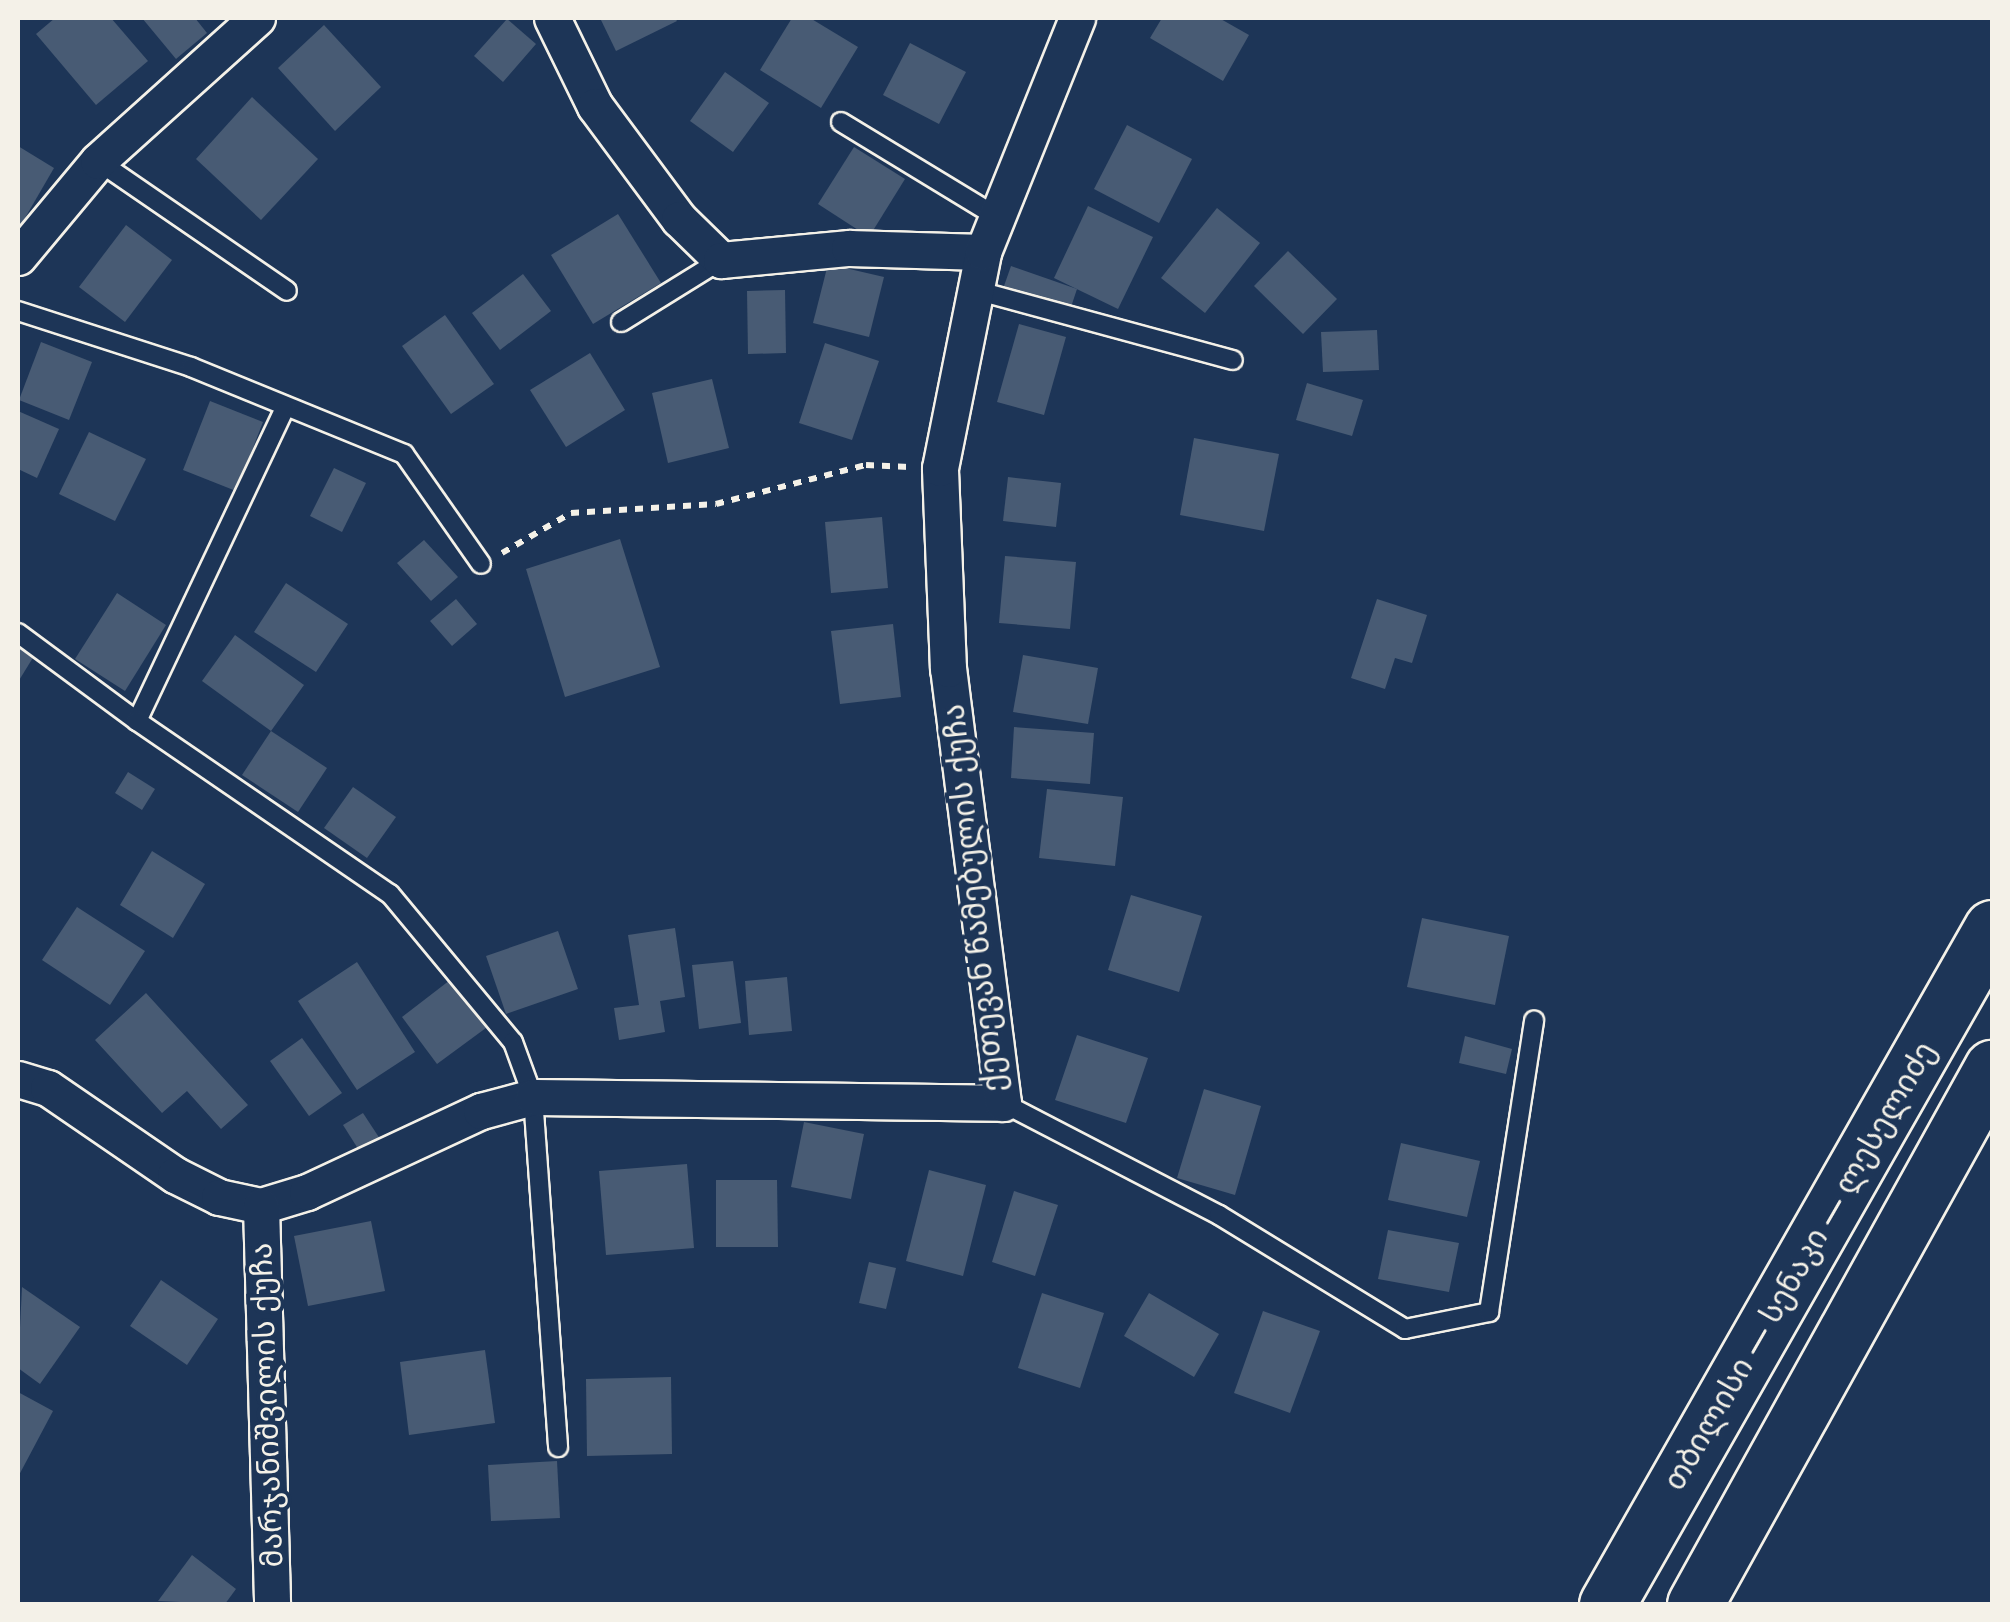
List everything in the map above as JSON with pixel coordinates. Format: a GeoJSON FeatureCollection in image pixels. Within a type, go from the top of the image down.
{"type":"FeatureCollection","features":[{"type":"Feature","properties":{"kind":"highway","name":"თბილისი — სენაკი — ლესელიძე"},"geometry":{"type":"LineString","coordinates":[[1606,1604],[1992,928]]}},
{"type":"Feature","properties":{"kind":"highway"},"geometry":{"type":"LineString","coordinates":[[1695,1604],[1992,1068]]}},
{"type":"Feature","properties":{"kind":"street"},"geometry":{"type":"LineString","coordinates":[[18,256],[98,162],[257,18]]}},
{"type":"Feature","properties":{"kind":"street"},"geometry":{"type":"LineString","coordinates":[[552,18],[596,106],[679,219],[720,260],[849,248],[983,252]]}},
{"type":"Feature","properties":{"kind":"street","name":"ქეთევან წამებულის ქუჩა"},"geometry":{"type":"LineString","coordinates":[[261,1206],[307,1192],[481,1112],[533,1097],[1003,1103],[948,669],[940,468],[983,252],[1077,18]]}},
{"type":"Feature","properties":{"kind":"street"},"geometry":{"type":"LineString","coordinates":[[19,1078],[48,1088],[175,1174],[219,1196],[261,1206]]}},
{"type":"Feature","properties":{"kind":"street","name":"მარჯანიშვილის ქუჩა"},"geometry":{"type":"LineString","coordinates":[[261,1206],[272,1604]]}},
{"type":"Feature","properties":{"kind":"lane"},"geometry":{"type":"LineString","coordinates":[[841,122],[997,218]]}},
{"type":"Feature","properties":{"kind":"lane"},"geometry":{"type":"LineString","coordinates":[[98,162],[287,290]]}},
{"type":"Feature","properties":{"kind":"lane"},"geometry":{"type":"LineString","coordinates":[[621,322],[720,260]]}},
{"type":"Feature","properties":{"kind":"lane"},"geometry":{"type":"LineString","coordinates":[[975,290],[1234,360]]}},
{"type":"Feature","properties":{"kind":"lane"},"geometry":{"type":"LineString","coordinates":[[18,311],[286,406],[404,454],[481,564]]}},
{"type":"Feature","properties":{"kind":"lane"},"geometry":{"type":"LineString","coordinates":[[137,721],[286,406]]}},
{"type":"Feature","properties":{"kind":"lane"},"geometry":{"type":"LineString","coordinates":[[18,633],[137,721],[390,894],[513,1042],[533,1097],[558,1447]]}},
{"type":"Feature","properties":{"kind":"lane"},"geometry":{"type":"LineString","coordinates":[[1003,1103],[1219,1215],[1405,1329],[1489,1312],[1534,1020]]}},
{"type":"Feature","properties":{"kind":"path"},"geometry":{"type":"LineString","coordinates":[[481,564],[572,514],[716,504],[866,466],[940,468]]}},
{"type":"Feature","properties":{"kind":"building"},"geometry":{"type":"Polygon","coordinates":[[[55,18],[111,18],[148,61],[96,105],[36,34],[55,18]]]}},
{"type":"Feature","properties":{"kind":"building"},"geometry":{"type":"Polygon","coordinates":[[[142,18],[195,18],[207,33],[176,59],[142,18]]]}},
{"type":"Feature","properties":{"kind":"building"},"geometry":{"type":"Polygon","coordinates":[[[600,18],[675,18],[677,21],[616,51],[600,18]]]}},
{"type":"Feature","properties":{"kind":"building"},"geometry":{"type":"Polygon","coordinates":[[[792,18],[810,18],[858,47],[821,108],[760,70],[792,18]]]}},
{"type":"Feature","properties":{"kind":"building"},"geometry":{"type":"Polygon","coordinates":[[[1162,18],[1219,18],[1249,35],[1223,81],[1150,38],[1162,18]]]}},
{"type":"Feature","properties":{"kind":"building"},"geometry":{"type":"Polygon","coordinates":[[[507,19],[536,44],[503,82],[474,56],[507,19]]]}},
{"type":"Feature","properties":{"kind":"building"},"geometry":{"type":"Polygon","coordinates":[[[324,25],[381,87],[335,131],[278,68],[324,25]]]}},
{"type":"Feature","properties":{"kind":"building"},"geometry":{"type":"Polygon","coordinates":[[[910,43],[966,72],[939,124],[883,95],[910,43]]]}},
{"type":"Feature","properties":{"kind":"building"},"geometry":{"type":"Polygon","coordinates":[[[725,72],[769,103],[733,152],[690,121],[725,72]]]}},
{"type":"Feature","properties":{"kind":"building"},"geometry":{"type":"Polygon","coordinates":[[[252,97],[318,159],[261,220],[196,159],[252,97]]]}},
{"type":"Feature","properties":{"kind":"building"},"geometry":{"type":"Polygon","coordinates":[[[1127,125],[1192,159],[1159,223],[1094,189],[1127,125]]]}},
{"type":"Feature","properties":{"kind":"building"},"geometry":{"type":"Polygon","coordinates":[[[18,146],[54,168],[18,230],[18,146]]]}},
{"type":"Feature","properties":{"kind":"building"},"geometry":{"type":"Polygon","coordinates":[[[854,147],[905,179],[869,237],[818,204],[854,147]]]}},
{"type":"Feature","properties":{"kind":"building"},"geometry":{"type":"Polygon","coordinates":[[[1088,206],[1153,237],[1118,309],[1054,278],[1088,206]]]}},
{"type":"Feature","properties":{"kind":"building"},"geometry":{"type":"Polygon","coordinates":[[[1217,208],[1260,243],[1205,313],[1161,278],[1217,208]]]}},
{"type":"Feature","properties":{"kind":"building"},"geometry":{"type":"Polygon","coordinates":[[[618,214],[661,283],[593,324],[551,255],[618,214]]]}},
{"type":"Feature","properties":{"kind":"building"},"geometry":{"type":"Polygon","coordinates":[[[126,225],[172,260],[125,322],[79,287],[126,225]]]}},
{"type":"Feature","properties":{"kind":"building"},"geometry":{"type":"Polygon","coordinates":[[[1288,251],[1337,299],[1303,334],[1254,286],[1288,251]]]}},
{"type":"Feature","properties":{"kind":"building"},"geometry":{"type":"Polygon","coordinates":[[[828,264],[884,277],[869,337],[813,323],[828,264]]]}},
{"type":"Feature","properties":{"kind":"building"},"geometry":{"type":"Polygon","coordinates":[[[1011,266],[1077,289],[1070,310],[1004,286],[1011,266]]]}},
{"type":"Feature","properties":{"kind":"building"},"geometry":{"type":"Polygon","coordinates":[[[523,274],[551,311],[500,350],[472,313],[523,274]]]}},
{"type":"Feature","properties":{"kind":"building"},"geometry":{"type":"Polygon","coordinates":[[[785,290],[786,353],[748,354],[747,291],[785,290]]]}},
{"type":"Feature","properties":{"kind":"building"},"geometry":{"type":"Polygon","coordinates":[[[445,315],[494,384],[451,414],[402,346],[445,315]]]}},
{"type":"Feature","properties":{"kind":"building"},"geometry":{"type":"Polygon","coordinates":[[[1019,324],[1066,337],[1044,415],[997,402],[1019,324]]]}},
{"type":"Feature","properties":{"kind":"building"},"geometry":{"type":"Polygon","coordinates":[[[1377,330],[1379,370],[1323,372],[1321,332],[1377,330]]]}},
{"type":"Feature","properties":{"kind":"building"},"geometry":{"type":"Polygon","coordinates":[[[41,342],[92,362],[69,420],[19,400],[41,342]]]}},
{"type":"Feature","properties":{"kind":"building"},"geometry":{"type":"Polygon","coordinates":[[[825,343],[879,361],[852,440],[799,423],[825,343]]]}},
{"type":"Feature","properties":{"kind":"building"},"geometry":{"type":"Polygon","coordinates":[[[590,353],[625,410],[566,447],[530,390],[590,353]]]}},
{"type":"Feature","properties":{"kind":"building"},"geometry":{"type":"Polygon","coordinates":[[[712,379],[729,448],[668,463],[652,393],[712,379]]]}},
{"type":"Feature","properties":{"kind":"building"},"geometry":{"type":"Polygon","coordinates":[[[1307,383],[1363,400],[1352,436],[1296,420],[1307,383]]]}},
{"type":"Feature","properties":{"kind":"building"},"geometry":{"type":"Polygon","coordinates":[[[210,401],[263,422],[236,491],[183,470],[210,401]]]}},
{"type":"Feature","properties":{"kind":"building"},"geometry":{"type":"Polygon","coordinates":[[[18,411],[59,429],[37,478],[18,469],[18,411]]]}},
{"type":"Feature","properties":{"kind":"building"},"geometry":{"type":"Polygon","coordinates":[[[89,432],[146,459],[115,521],[59,494],[89,432]]]}},
{"type":"Feature","properties":{"kind":"building"},"geometry":{"type":"Polygon","coordinates":[[[1194,438],[1279,454],[1264,531],[1180,515],[1194,438]]]}},
{"type":"Feature","properties":{"kind":"building"},"geometry":{"type":"Polygon","coordinates":[[[334,468],[366,483],[342,532],[310,516],[334,468]]]}},
{"type":"Feature","properties":{"kind":"building"},"geometry":{"type":"Polygon","coordinates":[[[1008,477],[1061,483],[1056,527],[1003,521],[1008,477]]]}},
{"type":"Feature","properties":{"kind":"building"},"geometry":{"type":"Polygon","coordinates":[[[882,517],[888,588],[831,593],[825,522],[882,517]]]}},
{"type":"Feature","properties":{"kind":"building"},"geometry":{"type":"Polygon","coordinates":[[[620,539],[660,667],[565,697],[526,569],[620,539]]]}},
{"type":"Feature","properties":{"kind":"building"},"geometry":{"type":"Polygon","coordinates":[[[424,540],[458,577],[431,601],[397,563],[424,540]]]}},
{"type":"Feature","properties":{"kind":"building"},"geometry":{"type":"Polygon","coordinates":[[[1005,556],[1076,562],[1070,629],[999,623],[1005,556]]]}},
{"type":"Feature","properties":{"kind":"building"},"geometry":{"type":"Polygon","coordinates":[[[286,583],[348,624],[316,672],[254,632],[286,583]]]}},
{"type":"Feature","properties":{"kind":"building"},"geometry":{"type":"Polygon","coordinates":[[[117,593],[166,625],[125,691],[75,659],[117,593]]]}},
{"type":"Feature","properties":{"kind":"building"},"geometry":{"type":"Polygon","coordinates":[[[456,599],[477,624],[452,646],[430,621],[456,599]]]}},
{"type":"Feature","properties":{"kind":"building"},"geometry":{"type":"Polygon","coordinates":[[[1377,599],[1427,615],[1412,663],[1395,658],[1385,689],[1351,678],[1377,599]]]}},
{"type":"Feature","properties":{"kind":"building"},"geometry":{"type":"Polygon","coordinates":[[[893,624],[901,697],[840,704],[831,631],[893,624]]]}},
{"type":"Feature","properties":{"kind":"building"},"geometry":{"type":"Polygon","coordinates":[[[235,635],[304,685],[271,731],[202,681],[235,635]]]}},
{"type":"Feature","properties":{"kind":"building"},"geometry":{"type":"Polygon","coordinates":[[[18,645],[34,656],[18,682],[18,645]]]}},
{"type":"Feature","properties":{"kind":"building"},"geometry":{"type":"Polygon","coordinates":[[[1023,655],[1098,668],[1088,724],[1013,712],[1023,655]]]}},
{"type":"Feature","properties":{"kind":"building"},"geometry":{"type":"Polygon","coordinates":[[[1014,727],[1094,733],[1090,784],[1011,778],[1014,727]]]}},
{"type":"Feature","properties":{"kind":"building"},"geometry":{"type":"Polygon","coordinates":[[[271,731],[327,768],[298,812],[242,775],[271,731]]]}},
{"type":"Feature","properties":{"kind":"building"},"geometry":{"type":"Polygon","coordinates":[[[128,772],[155,789],[142,810],[115,793],[128,772]]]}},
{"type":"Feature","properties":{"kind":"building"},"geometry":{"type":"Polygon","coordinates":[[[353,787],[396,817],[367,858],[324,828],[353,787]]]}},
{"type":"Feature","properties":{"kind":"building"},"geometry":{"type":"Polygon","coordinates":[[[1047,789],[1123,797],[1115,866],[1039,858],[1047,789]]]}},
{"type":"Feature","properties":{"kind":"building"},"geometry":{"type":"Polygon","coordinates":[[[152,851],[205,884],[173,938],[120,905],[152,851]]]}},
{"type":"Feature","properties":{"kind":"building"},"geometry":{"type":"Polygon","coordinates":[[[1131,895],[1202,916],[1179,992],[1108,970],[1131,895]]]}},
{"type":"Feature","properties":{"kind":"building"},"geometry":{"type":"Polygon","coordinates":[[[77,907],[145,951],[110,1005],[42,960],[77,907]]]}},
{"type":"Feature","properties":{"kind":"building"},"geometry":{"type":"Polygon","coordinates":[[[1422,918],[1509,936],[1495,1005],[1407,987],[1422,918]]]}},
{"type":"Feature","properties":{"kind":"building"},"geometry":{"type":"Polygon","coordinates":[[[675,928],[685,997],[660,1001],[665,1032],[619,1040],[614,1008],[639,1005],[628,935],[675,928]]]}},
{"type":"Feature","properties":{"kind":"building"},"geometry":{"type":"Polygon","coordinates":[[[558,931],[578,989],[506,1014],[486,956],[558,931]]]}},
{"type":"Feature","properties":{"kind":"building"},"geometry":{"type":"Polygon","coordinates":[[[733,961],[741,1023],[699,1029],[692,965],[733,961]]]}},
{"type":"Feature","properties":{"kind":"building"},"geometry":{"type":"Polygon","coordinates":[[[357,962],[415,1052],[357,1090],[298,1001],[357,962]]]}},
{"type":"Feature","properties":{"kind":"building"},"geometry":{"type":"Polygon","coordinates":[[[454,977],[490,1025],[437,1064],[402,1017],[454,977]]]}},
{"type":"Feature","properties":{"kind":"building"},"geometry":{"type":"Polygon","coordinates":[[[787,977],[792,1031],[749,1035],[745,981],[787,977]]]}},
{"type":"Feature","properties":{"kind":"building"},"geometry":{"type":"Polygon","coordinates":[[[146,993],[248,1105],[221,1129],[187,1091],[162,1113],[95,1040],[146,993]]]}},
{"type":"Feature","properties":{"kind":"building"},"geometry":{"type":"Polygon","coordinates":[[[1077,1035],[1148,1058],[1126,1123],[1055,1100],[1077,1035]]]}},
{"type":"Feature","properties":{"kind":"building"},"geometry":{"type":"Polygon","coordinates":[[[1465,1036],[1512,1049],[1506,1074],[1459,1063],[1465,1036]]]}},
{"type":"Feature","properties":{"kind":"building"},"geometry":{"type":"Polygon","coordinates":[[[302,1038],[342,1093],[309,1116],[270,1061],[302,1038]]]}},
{"type":"Feature","properties":{"kind":"building"},"geometry":{"type":"Polygon","coordinates":[[[1204,1089],[1261,1106],[1235,1195],[1177,1178],[1204,1089]]]}},
{"type":"Feature","properties":{"kind":"building"},"geometry":{"type":"Polygon","coordinates":[[[363,1113],[382,1142],[362,1155],[343,1125],[363,1113]]]}},
{"type":"Feature","properties":{"kind":"building"},"geometry":{"type":"Polygon","coordinates":[[[804,1122],[864,1134],[851,1199],[791,1187],[804,1122]]]}},
{"type":"Feature","properties":{"kind":"building"},"geometry":{"type":"Polygon","coordinates":[[[1401,1143],[1480,1161],[1467,1217],[1388,1200],[1401,1143]]]}},
{"type":"Feature","properties":{"kind":"building"},"geometry":{"type":"Polygon","coordinates":[[[687,1164],[694,1248],[606,1255],[599,1171],[687,1164]]]}},
{"type":"Feature","properties":{"kind":"building"},"geometry":{"type":"Polygon","coordinates":[[[929,1170],[986,1185],[963,1276],[906,1261],[929,1170]]]}},
{"type":"Feature","properties":{"kind":"building"},"geometry":{"type":"Polygon","coordinates":[[[716,1180],[777,1180],[778,1247],[716,1247],[716,1180]]]}},
{"type":"Feature","properties":{"kind":"building"},"geometry":{"type":"Polygon","coordinates":[[[1014,1191],[1058,1205],[1035,1276],[992,1262],[1014,1191]]]}},
{"type":"Feature","properties":{"kind":"building"},"geometry":{"type":"Polygon","coordinates":[[[371,1221],[385,1291],[308,1306],[294,1236],[371,1221]]]}},
{"type":"Feature","properties":{"kind":"building"},"geometry":{"type":"Polygon","coordinates":[[[1388,1230],[1459,1243],[1449,1292],[1378,1279],[1388,1230]]]}},
{"type":"Feature","properties":{"kind":"building"},"geometry":{"type":"Polygon","coordinates":[[[869,1262],[896,1268],[886,1309],[859,1303],[869,1262]]]}},
{"type":"Feature","properties":{"kind":"building"},"geometry":{"type":"Polygon","coordinates":[[[161,1280],[218,1319],[187,1365],[130,1326],[161,1280]]]}},
{"type":"Feature","properties":{"kind":"building"},"geometry":{"type":"Polygon","coordinates":[[[22,1287],[80,1327],[40,1384],[18,1368],[22,1287]]]}},
{"type":"Feature","properties":{"kind":"building"},"geometry":{"type":"Polygon","coordinates":[[[1042,1293],[1104,1313],[1080,1388],[1018,1368],[1042,1293]]]}},
{"type":"Feature","properties":{"kind":"building"},"geometry":{"type":"Polygon","coordinates":[[[1149,1293],[1219,1334],[1194,1377],[1124,1336],[1149,1293]]]}},
{"type":"Feature","properties":{"kind":"building"},"geometry":{"type":"Polygon","coordinates":[[[1263,1311],[1320,1331],[1290,1413],[1234,1393],[1263,1311]]]}},
{"type":"Feature","properties":{"kind":"building"},"geometry":{"type":"Polygon","coordinates":[[[485,1350],[495,1423],[409,1435],[400,1362],[485,1350]]]}},
{"type":"Feature","properties":{"kind":"building"},"geometry":{"type":"Polygon","coordinates":[[[671,1377],[672,1454],[587,1456],[586,1379],[671,1377]]]}},
{"type":"Feature","properties":{"kind":"building"},"geometry":{"type":"Polygon","coordinates":[[[18,1392],[53,1411],[18,1477],[18,1392]]]}},
{"type":"Feature","properties":{"kind":"building"},"geometry":{"type":"Polygon","coordinates":[[[557,1461],[560,1518],[491,1521],[488,1465],[557,1461]]]}},
{"type":"Feature","properties":{"kind":"building"},"geometry":{"type":"Polygon","coordinates":[[[192,1555],[236,1589],[225,1604],[158,1601],[192,1555]]]}}]}
